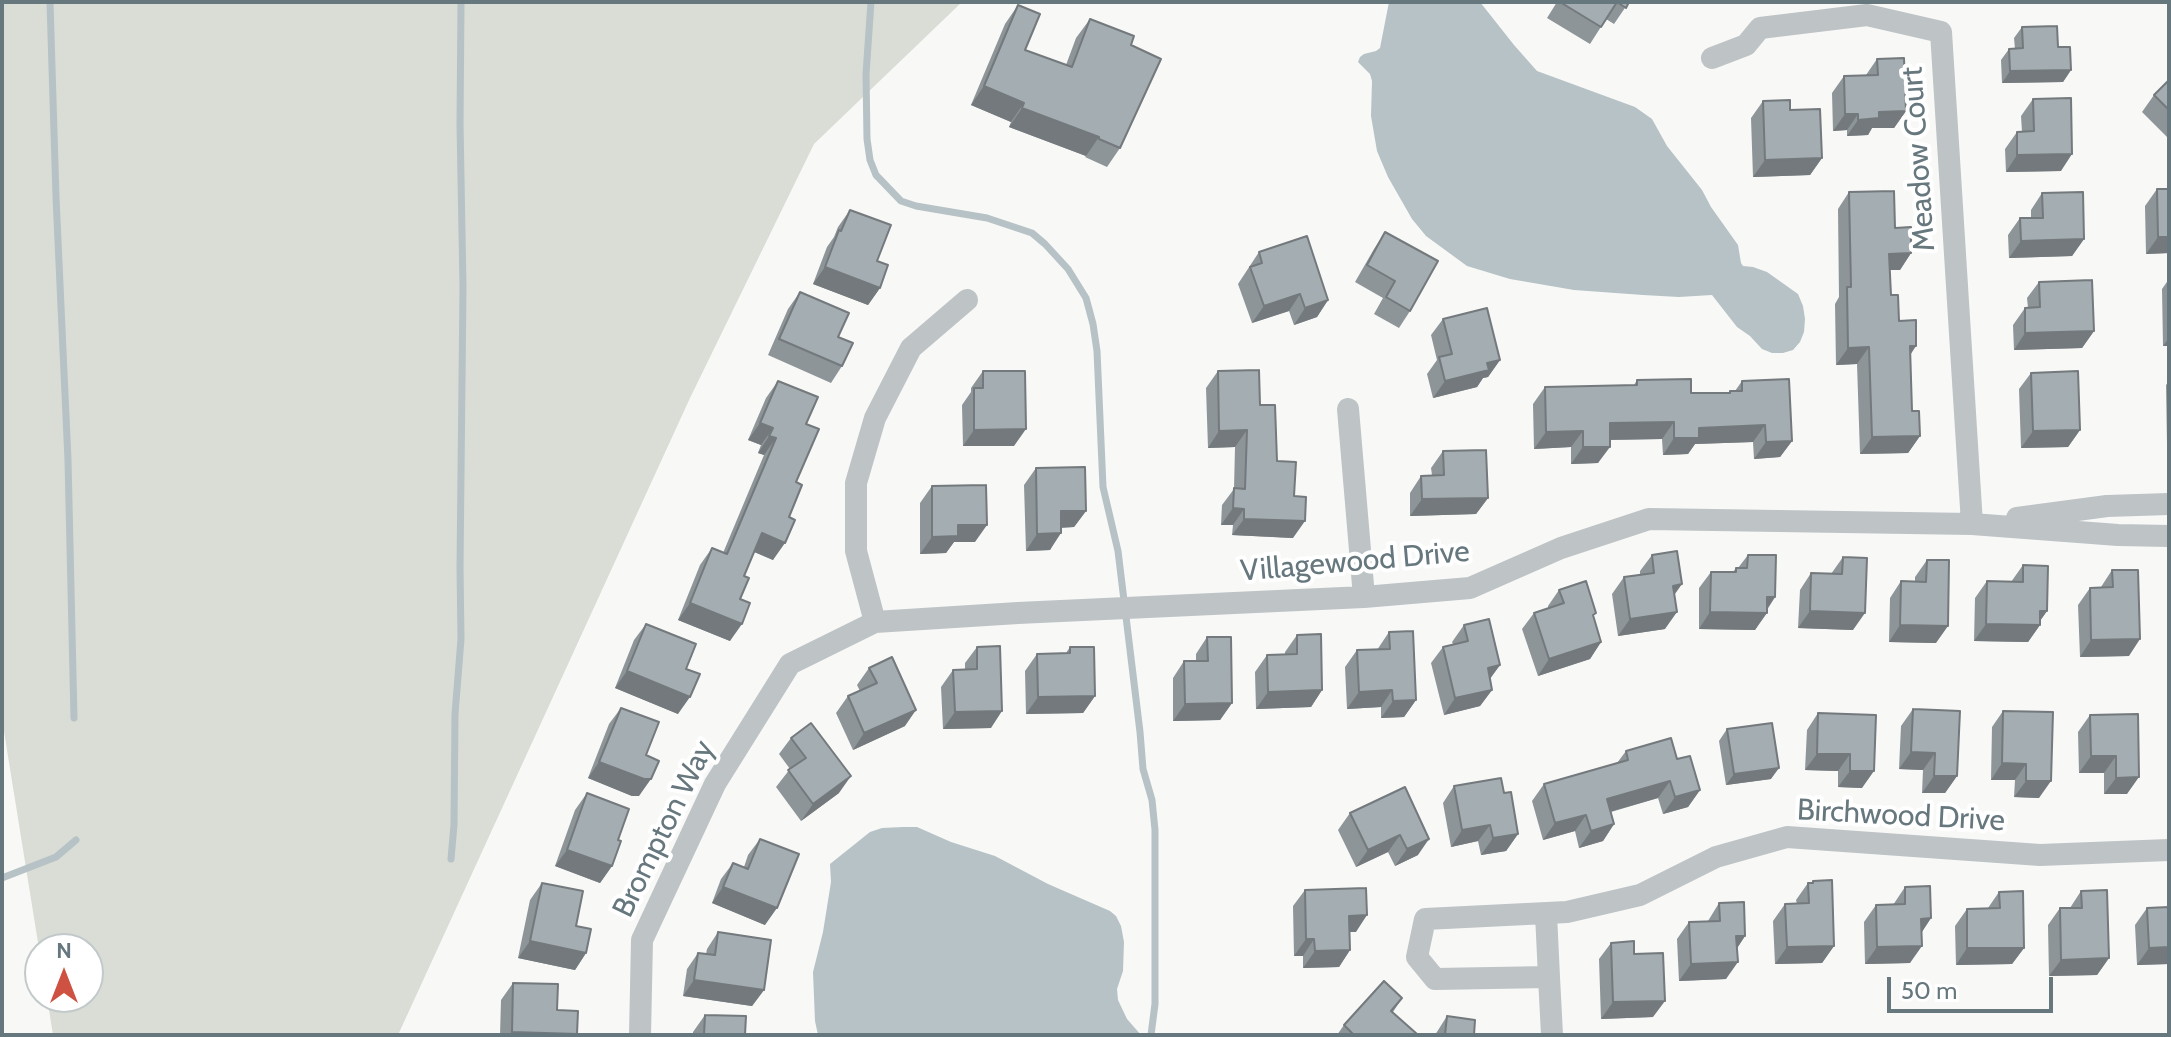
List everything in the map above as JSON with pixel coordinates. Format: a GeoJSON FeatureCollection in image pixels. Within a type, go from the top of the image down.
{"type":"FeatureCollection","features":[{"type":"Feature","properties":{"kind":"street","name":"Meadow Court"},"geometry":{"type":"LineString","coordinates":[[1712,58],[1746,45],[1760,28],[1867,15],[1941,32],[1972,524]]}},
{"type":"Feature","properties":{"kind":"street"},"geometry":{"type":"LineString","coordinates":[[875,622],[856,551],[856,483],[875,418],[911,348],[967,300]]}},
{"type":"Feature","properties":{"kind":"street"},"geometry":{"type":"LineString","coordinates":[[1348,409],[1364,597]]}},
{"type":"Feature","properties":{"kind":"street","name":"Villagewood Drive"},"geometry":{"type":"LineString","coordinates":[[1972,524],[2107,506],[2169,504]]}},
{"type":"Feature","properties":{"kind":"street","name":"Villagewood Drive"},"geometry":{"type":"LineString","coordinates":[[790,664],[875,622],[1364,597],[1470,588],[1561,548],[1649,519],[1972,524],[2169,536]]}},
{"type":"Feature","properties":{"kind":"street","name":"Brompton Way"},"geometry":{"type":"LineString","coordinates":[[640,1035],[642,940],[715,784],[790,664]]}},
{"type":"Feature","properties":{"kind":"street","name":"Birchwood Drive"},"geometry":{"type":"LineString","coordinates":[[1549,977],[1435,979],[1417,957],[1425,919],[1567,912],[1640,895],[1716,857],[1787,837],[2040,855],[2169,850]]}},
{"type":"Feature","properties":{"kind":"street"},"geometry":{"type":"LineString","coordinates":[[1546,914],[1552,1035]]}},
{"type":"Feature","properties":{"kind":"shaded area"},"geometry":{"type":"Polygon","coordinates":[[[2,2],[962,2],[814,144],[690,398],[398,1035],[53,1035],[50,1013],[104,1013],[104,933],[36,933],[2,719],[2,2]]]}},
{"type":"Feature","properties":{"kind":"shaded area"},"geometry":{"type":"Polygon","coordinates":[[[1389,2],[1480,2],[1537,71],[1635,107],[1652,119],[1667,146],[1702,190],[1738,245],[1743,266],[1767,272],[1798,294],[1805,319],[1800,342],[1793,350],[1783,353],[1762,349],[1737,327],[1712,295],[1679,297],[1574,290],[1510,279],[1467,266],[1426,236],[1412,219],[1377,151],[1371,116],[1372,81],[1370,74],[1358,62],[1364,54],[1380,48],[1389,2]]]}},
{"type":"Feature","properties":{"kind":"shaded area"},"geometry":{"type":"Polygon","coordinates":[[[917,827],[995,856],[1116,916],[1124,942],[1118,1000],[1127,1019],[1141,1035],[818,1035],[813,972],[831,882],[830,864],[870,832],[882,828],[917,827]]]}},
{"type":"Feature","properties":{"kind":"building"},"geometry":{"type":"Polygon","coordinates":[[[1560,2],[1617,2],[1601,27],[1560,2]]]}},
{"type":"Feature","properties":{"kind":"building"},"geometry":{"type":"Polygon","coordinates":[[[1018,5],[1040,14],[1025,50],[1072,67],[1090,19],[1134,36],[1131,45],[1161,59],[1120,148],[1022,108],[1024,103],[984,86],[1018,5]]]}},
{"type":"Feature","properties":{"kind":"building"},"geometry":{"type":"Polygon","coordinates":[[[2057,26],[2058,47],[2070,47],[2071,70],[2010,71],[2009,49],[2023,48],[2022,27],[2057,26]]]}},
{"type":"Feature","properties":{"kind":"building"},"geometry":{"type":"Polygon","coordinates":[[[1904,58],[1906,111],[1879,112],[1879,118],[1858,120],[1858,114],[1845,114],[1844,76],[1878,75],[1877,59],[1904,58]]]}},
{"type":"Feature","properties":{"kind":"building"},"geometry":{"type":"Polygon","coordinates":[[[2169,80],[2169,110],[2154,95],[2169,80]]]}},
{"type":"Feature","properties":{"kind":"building"},"geometry":{"type":"Polygon","coordinates":[[[2071,98],[2072,154],[2017,155],[2017,132],[2034,131],[2033,99],[2071,98]]]}},
{"type":"Feature","properties":{"kind":"building"},"geometry":{"type":"Polygon","coordinates":[[[1790,100],[1790,110],[1820,109],[1822,158],[1765,160],[1763,101],[1790,100]]]}},
{"type":"Feature","properties":{"kind":"building"},"geometry":{"type":"Polygon","coordinates":[[[2157,189],[2169,189],[2169,237],[2158,237],[2157,189]]]}},
{"type":"Feature","properties":{"kind":"building"},"geometry":{"type":"Polygon","coordinates":[[[1894,191],[1895,228],[1911,227],[1911,253],[1889,254],[1891,295],[1898,295],[1899,321],[1916,320],[1916,346],[1910,346],[1912,411],[1919,411],[1920,436],[1872,437],[1869,347],[1848,348],[1847,287],[1851,287],[1849,192],[1894,191]]]}},
{"type":"Feature","properties":{"kind":"building"},"geometry":{"type":"Polygon","coordinates":[[[2083,192],[2084,239],[2021,241],[2020,218],[2043,218],[2042,193],[2083,192]]]}},
{"type":"Feature","properties":{"kind":"building"},"geometry":{"type":"Polygon","coordinates":[[[850,210],[891,225],[877,261],[888,265],[880,288],[825,267],[850,210]]]}},
{"type":"Feature","properties":{"kind":"building"},"geometry":{"type":"Polygon","coordinates":[[[1385,232],[1438,261],[1410,311],[1386,297],[1395,281],[1367,265],[1385,232]]]}},
{"type":"Feature","properties":{"kind":"building"},"geometry":{"type":"Polygon","coordinates":[[[1307,236],[1328,300],[1305,308],[1300,294],[1264,306],[1250,267],[1262,263],[1259,252],[1307,236]]]}},
{"type":"Feature","properties":{"kind":"building"},"geometry":{"type":"Polygon","coordinates":[[[2092,280],[2094,331],[2025,333],[2025,308],[2040,307],[2039,282],[2092,280]]]}},
{"type":"Feature","properties":{"kind":"building"},"geometry":{"type":"Polygon","coordinates":[[[800,292],[849,313],[838,337],[853,343],[842,366],[779,339],[800,292]]]}},
{"type":"Feature","properties":{"kind":"building"},"geometry":{"type":"Polygon","coordinates":[[[1487,308],[1500,360],[1487,363],[1489,370],[1445,381],[1439,357],[1452,354],[1443,319],[1487,308]]]}},
{"type":"Feature","properties":{"kind":"building"},"geometry":{"type":"Polygon","coordinates":[[[1259,370],[1260,405],[1275,405],[1277,461],[1296,462],[1294,496],[1306,497],[1305,521],[1244,519],[1244,509],[1233,508],[1234,488],[1245,489],[1247,430],[1219,431],[1218,371],[1259,370]]]}},
{"type":"Feature","properties":{"kind":"building"},"geometry":{"type":"Polygon","coordinates":[[[983,371],[1025,371],[1026,429],[974,430],[974,388],[983,388],[983,371]]]}},
{"type":"Feature","properties":{"kind":"building"},"geometry":{"type":"Polygon","coordinates":[[[2078,371],[2080,430],[2033,431],[2031,373],[2078,371]]]}},
{"type":"Feature","properties":{"kind":"building"},"geometry":{"type":"Polygon","coordinates":[[[1691,379],[1691,393],[1730,393],[1742,391],[1742,381],[1789,379],[1792,441],[1766,442],[1765,425],[1699,428],[1699,438],[1674,438],[1674,422],[1610,423],[1610,447],[1583,447],[1583,431],[1546,432],[1545,387],[1637,385],[1637,380],[1691,379]]]}},
{"type":"Feature","properties":{"kind":"building"},"geometry":{"type":"Polygon","coordinates":[[[778,381],[818,397],[806,424],[819,429],[796,482],[802,485],[789,517],[795,520],[785,543],[762,533],[744,576],[749,578],[740,599],[750,603],[742,624],[690,603],[712,548],[727,554],[776,438],[769,436],[773,428],[760,423],[778,381]]]}},
{"type":"Feature","properties":{"kind":"building"},"geometry":{"type":"Polygon","coordinates":[[[1486,450],[1488,498],[1422,499],[1421,476],[1444,475],[1443,451],[1486,450]]]}},
{"type":"Feature","properties":{"kind":"building"},"geometry":{"type":"Polygon","coordinates":[[[1085,467],[1086,511],[1061,511],[1061,533],[1037,534],[1036,468],[1085,467]]]}},
{"type":"Feature","properties":{"kind":"building"},"geometry":{"type":"Polygon","coordinates":[[[986,485],[987,525],[958,525],[958,536],[932,537],[932,486],[986,485]]]}},
{"type":"Feature","properties":{"kind":"building"},"geometry":{"type":"Polygon","coordinates":[[[1677,551],[1682,584],[1673,586],[1677,612],[1630,619],[1624,577],[1654,573],[1652,555],[1677,551]]]}},
{"type":"Feature","properties":{"kind":"building"},"geometry":{"type":"Polygon","coordinates":[[[1748,555],[1776,555],[1775,597],[1767,597],[1767,613],[1710,612],[1711,572],[1736,572],[1736,568],[1747,568],[1748,555]]]}},
{"type":"Feature","properties":{"kind":"building"},"geometry":{"type":"Polygon","coordinates":[[[1843,557],[1867,558],[1865,613],[1810,611],[1811,573],[1842,574],[1843,557]]]}},
{"type":"Feature","properties":{"kind":"building"},"geometry":{"type":"Polygon","coordinates":[[[1927,560],[1949,560],[1948,626],[1900,625],[1901,581],[1926,582],[1927,560]]]}},
{"type":"Feature","properties":{"kind":"building"},"geometry":{"type":"Polygon","coordinates":[[[2023,565],[2048,566],[2047,611],[2040,611],[2040,625],[1986,624],[1987,581],[2023,582],[2023,565]]]}},
{"type":"Feature","properties":{"kind":"building"},"geometry":{"type":"Polygon","coordinates":[[[2112,570],[2138,570],[2140,639],[2091,640],[2090,588],[2113,587],[2112,570]]]}},
{"type":"Feature","properties":{"kind":"building"},"geometry":{"type":"Polygon","coordinates":[[[1586,581],[1601,642],[1549,659],[1534,613],[1564,603],[1559,590],[1586,581]]]}},
{"type":"Feature","properties":{"kind":"building"},"geometry":{"type":"Polygon","coordinates":[[[1489,619],[1500,665],[1488,668],[1492,690],[1455,698],[1443,647],[1468,641],[1464,625],[1489,619]]]}},
{"type":"Feature","properties":{"kind":"building"},"geometry":{"type":"Polygon","coordinates":[[[646,624],[696,644],[686,669],[700,674],[690,697],[627,671],[646,624]]]}},
{"type":"Feature","properties":{"kind":"building"},"geometry":{"type":"Polygon","coordinates":[[[1413,631],[1416,700],[1393,701],[1392,690],[1359,692],[1357,650],[1390,649],[1389,632],[1413,631]]]}},
{"type":"Feature","properties":{"kind":"building"},"geometry":{"type":"Polygon","coordinates":[[[1321,634],[1322,690],[1268,692],[1267,655],[1297,654],[1297,635],[1321,634]]]}},
{"type":"Feature","properties":{"kind":"building"},"geometry":{"type":"Polygon","coordinates":[[[1207,637],[1231,637],[1232,703],[1185,704],[1184,661],[1208,661],[1207,637]]]}},
{"type":"Feature","properties":{"kind":"building"},"geometry":{"type":"Polygon","coordinates":[[[1000,646],[1002,711],[955,712],[953,670],[977,669],[977,647],[1000,646]]]}},
{"type":"Feature","properties":{"kind":"building"},"geometry":{"type":"Polygon","coordinates":[[[1070,647],[1094,647],[1095,696],[1038,697],[1037,654],[1070,653],[1070,647]]]}},
{"type":"Feature","properties":{"kind":"building"},"geometry":{"type":"Polygon","coordinates":[[[892,657],[916,710],[864,733],[848,696],[877,683],[869,668],[892,657]]]}},
{"type":"Feature","properties":{"kind":"building"},"geometry":{"type":"Polygon","coordinates":[[[621,708],[659,722],[646,755],[659,761],[651,779],[599,762],[621,708]]]}},
{"type":"Feature","properties":{"kind":"building"},"geometry":{"type":"Polygon","coordinates":[[[1913,709],[1960,711],[1957,776],[1934,776],[1935,753],[1911,752],[1913,709]]]}},
{"type":"Feature","properties":{"kind":"building"},"geometry":{"type":"Polygon","coordinates":[[[2003,711],[2053,712],[2051,781],[2026,781],[2026,764],[2002,763],[2003,711]]]}},
{"type":"Feature","properties":{"kind":"building"},"geometry":{"type":"Polygon","coordinates":[[[1818,713],[1876,715],[1874,771],[1850,771],[1850,754],[1817,754],[1818,713]]]}},
{"type":"Feature","properties":{"kind":"building"},"geometry":{"type":"Polygon","coordinates":[[[2138,714],[2139,777],[2116,778],[2116,756],[2091,756],[2090,715],[2138,714]]]}},
{"type":"Feature","properties":{"kind":"building"},"geometry":{"type":"Polygon","coordinates":[[[811,723],[851,776],[813,804],[788,770],[806,758],[791,738],[811,723]]]}},
{"type":"Feature","properties":{"kind":"building"},"geometry":{"type":"Polygon","coordinates":[[[1772,723],[1779,768],[1734,774],[1727,729],[1772,723]]]}},
{"type":"Feature","properties":{"kind":"building"},"geometry":{"type":"Polygon","coordinates":[[[1671,738],[1677,759],[1690,756],[1700,790],[1675,797],[1670,781],[1607,799],[1614,824],[1591,831],[1586,815],[1555,823],[1544,784],[1628,760],[1626,751],[1671,738]]]}},
{"type":"Feature","properties":{"kind":"building"},"geometry":{"type":"Polygon","coordinates":[[[1501,778],[1504,793],[1511,792],[1518,834],[1493,838],[1490,825],[1462,830],[1454,786],[1501,778]]]}},
{"type":"Feature","properties":{"kind":"building"},"geometry":{"type":"Polygon","coordinates":[[[1405,787],[1429,839],[1407,849],[1400,835],[1368,850],[1350,813],[1405,787]]]}},
{"type":"Feature","properties":{"kind":"building"},"geometry":{"type":"Polygon","coordinates":[[[587,793],[629,809],[612,866],[567,850],[587,793]]]}},
{"type":"Feature","properties":{"kind":"building"},"geometry":{"type":"Polygon","coordinates":[[[760,839],[799,854],[777,908],[723,887],[733,863],[748,869],[760,839]]]}},
{"type":"Feature","properties":{"kind":"building"},"geometry":{"type":"Polygon","coordinates":[[[1832,880],[1834,946],[1787,947],[1785,904],[1809,903],[1808,883],[1832,880]]]}},
{"type":"Feature","properties":{"kind":"building"},"geometry":{"type":"Polygon","coordinates":[[[542,883],[583,891],[576,926],[591,929],[586,953],[530,941],[542,883]]]}},
{"type":"Feature","properties":{"kind":"building"},"geometry":{"type":"Polygon","coordinates":[[[1930,886],[1931,918],[1921,919],[1922,946],[1877,947],[1876,905],[1905,904],[1905,887],[1930,886]]]}},
{"type":"Feature","properties":{"kind":"building"},"geometry":{"type":"Polygon","coordinates":[[[1366,888],[1367,915],[1349,916],[1350,950],[1315,951],[1314,939],[1306,939],[1305,890],[1366,888]]]}},
{"type":"Feature","properties":{"kind":"building"},"geometry":{"type":"Polygon","coordinates":[[[2107,890],[2109,958],[2061,960],[2060,908],[2082,908],[2081,891],[2107,890]]]}},
{"type":"Feature","properties":{"kind":"building"},"geometry":{"type":"Polygon","coordinates":[[[2023,891],[2024,948],[1967,948],[1967,909],[2000,908],[1999,892],[2023,891]]]}},
{"type":"Feature","properties":{"kind":"building"},"geometry":{"type":"Polygon","coordinates":[[[1744,902],[1745,936],[1736,936],[1738,962],[1691,964],[1689,922],[1720,921],[1719,903],[1744,902]]]}},
{"type":"Feature","properties":{"kind":"building"},"geometry":{"type":"Polygon","coordinates":[[[2169,907],[2169,947],[2149,948],[2147,908],[2169,907]]]}},
{"type":"Feature","properties":{"kind":"building"},"geometry":{"type":"Polygon","coordinates":[[[718,932],[771,940],[764,990],[694,980],[698,953],[715,955],[718,932]]]}},
{"type":"Feature","properties":{"kind":"building"},"geometry":{"type":"Polygon","coordinates":[[[1634,941],[1634,954],[1663,953],[1665,1001],[1613,1002],[1611,943],[1634,941]]]}},
{"type":"Feature","properties":{"kind":"building"},"geometry":{"type":"Polygon","coordinates":[[[1384,981],[1402,998],[1391,1011],[1416,1035],[1354,1035],[1344,1025],[1384,981]]]}},
{"type":"Feature","properties":{"kind":"building"},"geometry":{"type":"Polygon","coordinates":[[[513,983],[558,984],[557,1010],[578,1011],[577,1034],[512,1032],[513,983]]]}},
{"type":"Feature","properties":{"kind":"building"},"geometry":{"type":"Polygon","coordinates":[[[705,1015],[746,1016],[745,1035],[704,1035],[705,1015]]]}},
{"type":"Feature","properties":{"kind":"building"},"geometry":{"type":"Polygon","coordinates":[[[1447,1016],[1475,1020],[1474,1035],[1445,1035],[1447,1016]]]}},
{"type":"Feature","properties":{"kind":"waterway"},"geometry":{"type":"LineString","coordinates":[[50,2],[68,460],[74,718]]}},
{"type":"Feature","properties":{"kind":"waterway"},"geometry":{"type":"LineString","coordinates":[[451,859],[455,714],[461,639],[461,2]]}},
{"type":"Feature","properties":{"kind":"waterway"},"geometry":{"type":"LineString","coordinates":[[871,2],[866,74],[867,139],[876,175],[901,201],[987,218],[1032,233],[1068,269],[1086,298],[1097,351],[1103,487],[1118,551],[1143,769],[1152,800],[1155,830],[1155,1004],[1151,1035]]}},
{"type":"Feature","properties":{"kind":"waterway"},"geometry":{"type":"LineString","coordinates":[[2,878],[56,857],[76,840]]}}]}
